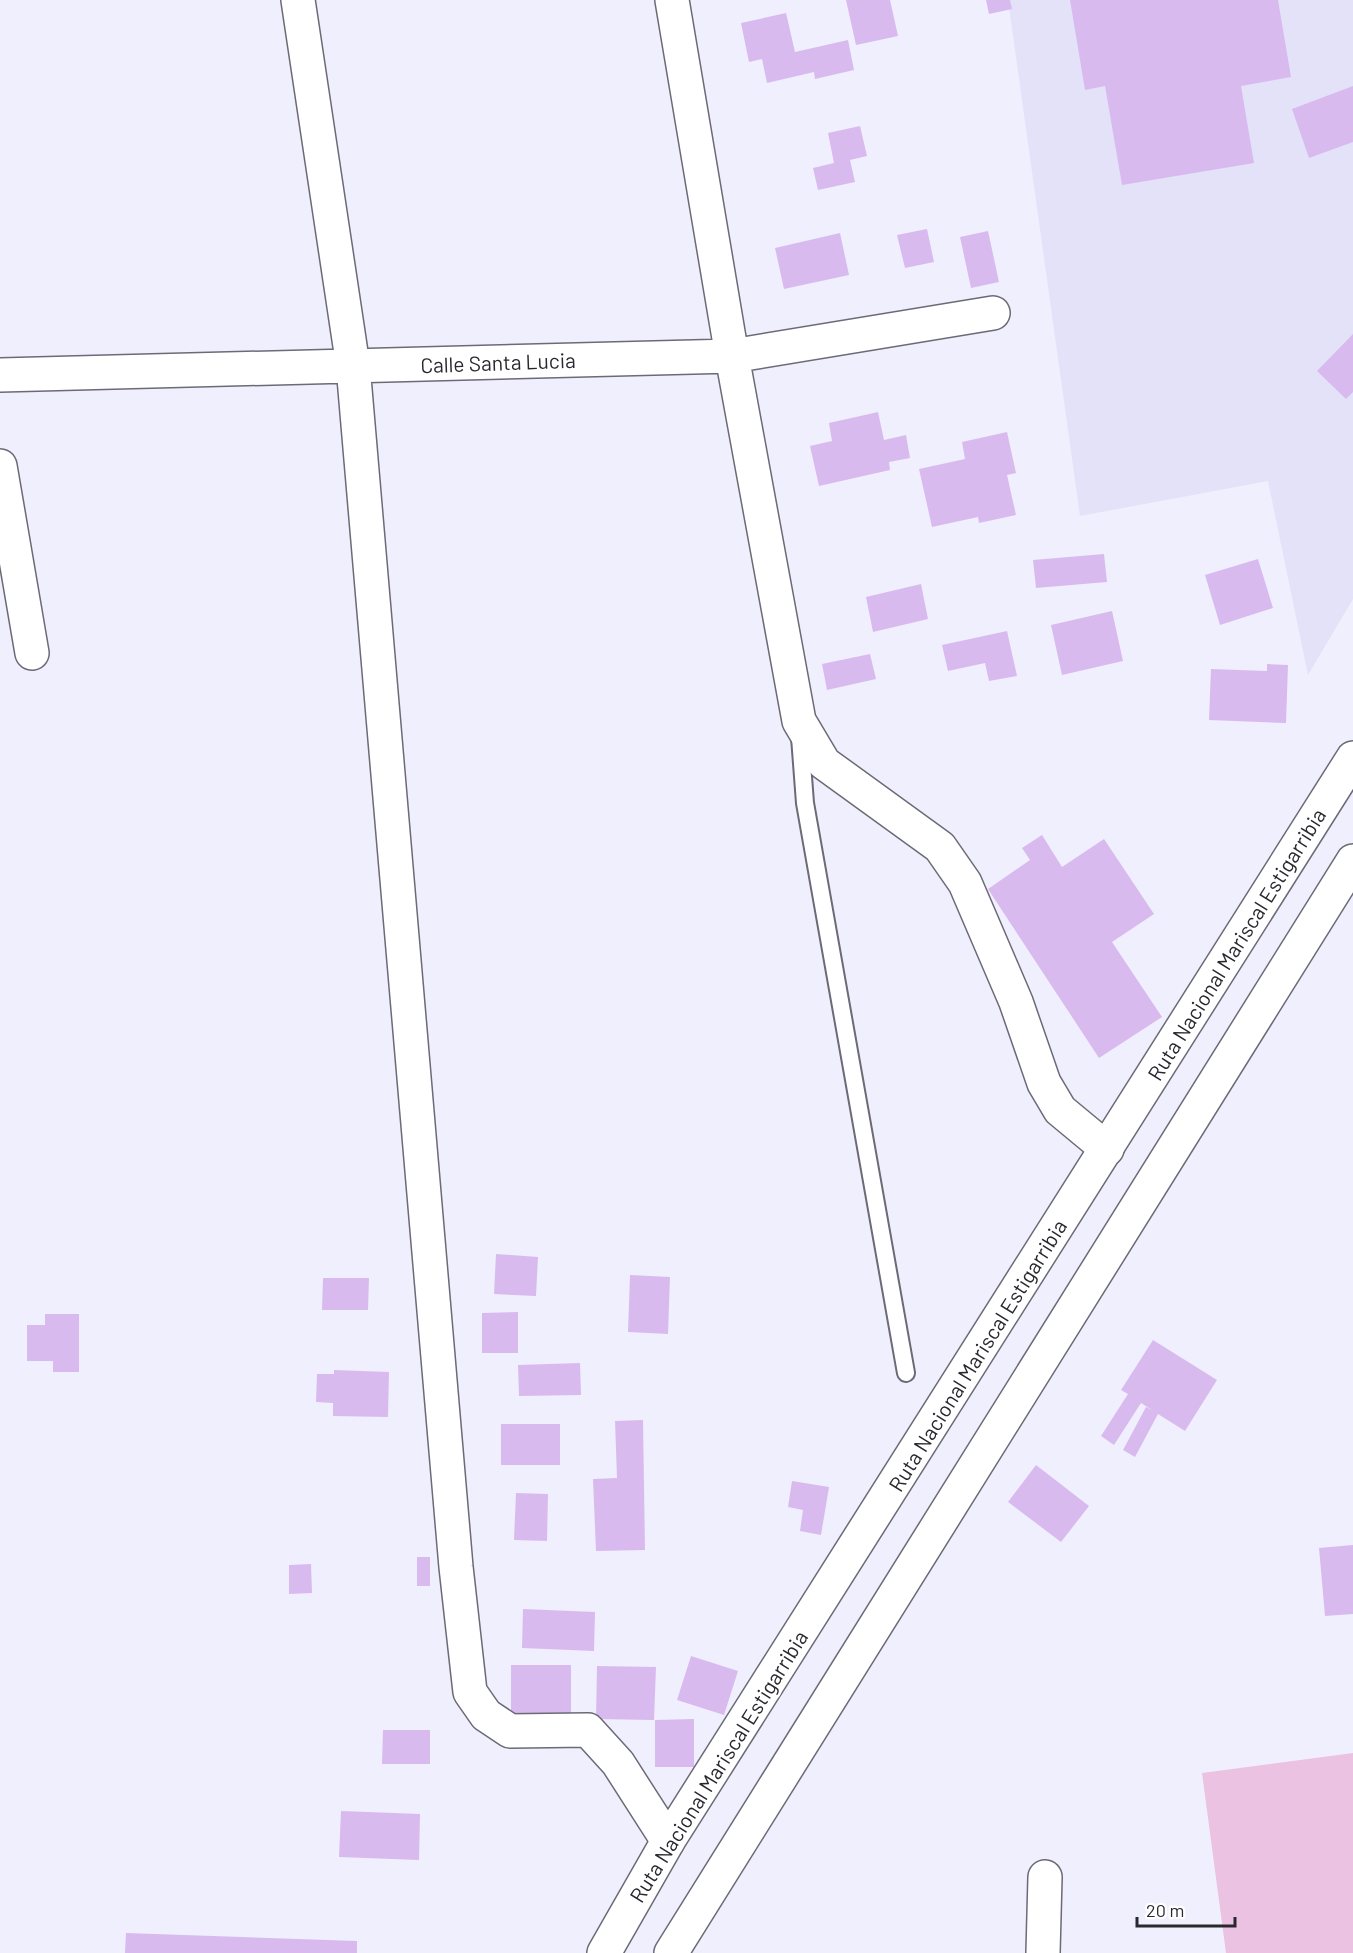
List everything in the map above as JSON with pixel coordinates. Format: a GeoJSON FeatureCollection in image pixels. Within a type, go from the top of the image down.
{"type":"FeatureCollection","features":[{"type":"Feature","properties":{"kind":"main road"},"geometry":{"type":"LineString","coordinates":[[298,0],[353,366],[455,1555],[470,1692],[486,1715],[510,1731],[588,1730],[618,1763],[668,1841]]}},
{"type":"Feature","properties":{"kind":"main road"},"geometry":{"type":"LineString","coordinates":[[672,0],[732,356],[799,721],[824,763],[940,847],[965,883],[1016,1002],[1044,1083],[1060,1110],[1107,1149]]}},
{"type":"Feature","properties":{"kind":"main road","name":"Calle Santa Lucia"},"geometry":{"type":"LineString","coordinates":[[0,375],[732,356],[993,314]]}},
{"type":"Feature","properties":{"kind":"main road"},"geometry":{"type":"LineString","coordinates":[[0,466],[32,653]]}},
{"type":"Feature","properties":{"kind":"main road","name":"Ruta Nacional Mariscal Estigarribia"},"geometry":{"type":"LineString","coordinates":[[604,1953],[668,1841],[1353,758]]}},
{"type":"Feature","properties":{"kind":"main road"},"geometry":{"type":"LineString","coordinates":[[671,1953],[1353,861]]}},
{"type":"Feature","properties":{"kind":"main road"},"geometry":{"type":"LineString","coordinates":[[1044,1953],[1045,1877]]}},
{"type":"Feature","properties":{"kind":"lane"},"geometry":{"type":"LineString","coordinates":[[799,721],[805,803],[906,1373]]}},
{"type":"Feature","properties":{"kind":"shaded area"},"geometry":{"type":"Polygon","coordinates":[[[1008,0],[1353,0],[1353,599],[1308,675],[1268,481],[1080,516],[1008,0]]]}},
{"type":"Feature","properties":{"kind":"shaded area"},"geometry":{"type":"Polygon","coordinates":[[[1353,1753],[1353,1953],[1226,1953],[1202,1773],[1353,1753]]]}},
{"type":"Feature","properties":{"kind":"building"},"geometry":{"type":"Polygon","coordinates":[[[846,0],[890,0],[898,36],[856,45],[846,0]]]}},
{"type":"Feature","properties":{"kind":"building"},"geometry":{"type":"Polygon","coordinates":[[[986,0],[1010,0],[1012,9],[989,14],[986,0]]]}},
{"type":"Feature","properties":{"kind":"building"},"geometry":{"type":"Polygon","coordinates":[[[1070,0],[1278,0],[1291,77],[1241,86],[1254,163],[1122,185],[1105,86],[1085,90],[1070,0]]]}},
{"type":"Feature","properties":{"kind":"building"},"geometry":{"type":"Polygon","coordinates":[[[786,13],[795,52],[848,40],[854,70],[815,79],[814,72],[767,83],[762,59],[749,62],[741,23],[786,13]]]}},
{"type":"Feature","properties":{"kind":"building"},"geometry":{"type":"Polygon","coordinates":[[[1353,86],[1353,142],[1309,158],[1292,109],[1353,86]]]}},
{"type":"Feature","properties":{"kind":"building"},"geometry":{"type":"Polygon","coordinates":[[[860,126],[867,156],[850,160],[855,182],[818,190],[813,168],[834,163],[828,133],[860,126]]]}},
{"type":"Feature","properties":{"kind":"building"},"geometry":{"type":"Polygon","coordinates":[[[927,229],[934,262],[905,268],[897,235],[927,229]]]}},
{"type":"Feature","properties":{"kind":"building"},"geometry":{"type":"Polygon","coordinates":[[[988,231],[999,282],[971,288],[960,237],[988,231]]]}},
{"type":"Feature","properties":{"kind":"building"},"geometry":{"type":"Polygon","coordinates":[[[840,233],[849,275],[784,289],[775,248],[840,233]]]}},
{"type":"Feature","properties":{"kind":"building"},"geometry":{"type":"Polygon","coordinates":[[[1353,334],[1353,392],[1346,399],[1317,371],[1353,334]]]}},
{"type":"Feature","properties":{"kind":"building"},"geometry":{"type":"Polygon","coordinates":[[[878,412],[884,440],[906,435],[910,458],[889,462],[890,470],[819,486],[810,446],[832,441],[829,423],[878,412]]]}},
{"type":"Feature","properties":{"kind":"building"},"geometry":{"type":"Polygon","coordinates":[[[1007,432],[1016,473],[1007,475],[1016,515],[979,523],[978,517],[932,527],[919,469],[965,459],[962,442],[1007,432]]]}},
{"type":"Feature","properties":{"kind":"building"},"geometry":{"type":"Polygon","coordinates":[[[1104,554],[1107,582],[1036,588],[1033,560],[1104,554]]]}},
{"type":"Feature","properties":{"kind":"building"},"geometry":{"type":"Polygon","coordinates":[[[1258,559],[1273,608],[1220,625],[1205,575],[1258,559]]]}},
{"type":"Feature","properties":{"kind":"building"},"geometry":{"type":"Polygon","coordinates":[[[921,584],[928,619],[873,632],[866,597],[921,584]]]}},
{"type":"Feature","properties":{"kind":"building"},"geometry":{"type":"Polygon","coordinates":[[[1112,611],[1123,661],[1062,675],[1051,625],[1112,611]]]}},
{"type":"Feature","properties":{"kind":"building"},"geometry":{"type":"Polygon","coordinates":[[[1007,631],[1017,676],[989,681],[985,663],[948,671],[942,645],[1007,631]]]}},
{"type":"Feature","properties":{"kind":"building"},"geometry":{"type":"Polygon","coordinates":[[[870,654],[876,679],[827,690],[822,664],[870,654]]]}},
{"type":"Feature","properties":{"kind":"building"},"geometry":{"type":"Polygon","coordinates":[[[1267,664],[1288,665],[1286,723],[1209,720],[1211,669],[1267,671],[1267,664]]]}},
{"type":"Feature","properties":{"kind":"building"},"geometry":{"type":"Polygon","coordinates":[[[1042,835],[1062,867],[1104,839],[1154,914],[1112,942],[1162,1017],[1099,1058],[988,889],[1030,860],[1022,848],[1042,835]]]}},
{"type":"Feature","properties":{"kind":"building"},"geometry":{"type":"Polygon","coordinates":[[[496,1254],[538,1257],[536,1296],[494,1294],[496,1254]]]}},
{"type":"Feature","properties":{"kind":"building"},"geometry":{"type":"Polygon","coordinates":[[[630,1275],[670,1277],[668,1334],[628,1332],[630,1275]]]}},
{"type":"Feature","properties":{"kind":"building"},"geometry":{"type":"Polygon","coordinates":[[[323,1278],[369,1278],[368,1310],[322,1310],[323,1278]]]}},
{"type":"Feature","properties":{"kind":"building"},"geometry":{"type":"Polygon","coordinates":[[[518,1312],[518,1353],[482,1353],[482,1313],[518,1312]]]}},
{"type":"Feature","properties":{"kind":"building"},"geometry":{"type":"Polygon","coordinates":[[[45,1314],[79,1314],[79,1372],[53,1372],[53,1361],[27,1361],[27,1325],[45,1325],[45,1314]]]}},
{"type":"Feature","properties":{"kind":"building"},"geometry":{"type":"Polygon","coordinates":[[[1153,1340],[1217,1380],[1185,1431],[1158,1414],[1135,1457],[1123,1450],[1146,1407],[1152,1410],[1141,1403],[1114,1445],[1101,1436],[1128,1394],[1121,1390],[1153,1340]]]}},
{"type":"Feature","properties":{"kind":"building"},"geometry":{"type":"Polygon","coordinates":[[[580,1363],[581,1395],[519,1396],[518,1365],[580,1363]]]}},
{"type":"Feature","properties":{"kind":"building"},"geometry":{"type":"Polygon","coordinates":[[[334,1370],[389,1372],[388,1417],[333,1416],[333,1403],[316,1402],[317,1374],[334,1374],[334,1370]]]}},
{"type":"Feature","properties":{"kind":"building"},"geometry":{"type":"Polygon","coordinates":[[[643,1420],[645,1550],[596,1551],[593,1479],[617,1478],[615,1421],[643,1420]]]}},
{"type":"Feature","properties":{"kind":"building"},"geometry":{"type":"Polygon","coordinates":[[[501,1424],[560,1424],[560,1465],[501,1465],[501,1424]]]}},
{"type":"Feature","properties":{"kind":"building"},"geometry":{"type":"Polygon","coordinates":[[[1036,1465],[1089,1506],[1061,1542],[1008,1502],[1036,1465]]]}},
{"type":"Feature","properties":{"kind":"building"},"geometry":{"type":"Polygon","coordinates":[[[792,1481],[829,1487],[821,1535],[800,1531],[803,1510],[788,1507],[792,1481]]]}},
{"type":"Feature","properties":{"kind":"building"},"geometry":{"type":"Polygon","coordinates":[[[516,1493],[548,1494],[547,1541],[514,1540],[516,1493]]]}},
{"type":"Feature","properties":{"kind":"building"},"geometry":{"type":"Polygon","coordinates":[[[1353,1545],[1353,1614],[1325,1616],[1319,1548],[1353,1545]]]}},
{"type":"Feature","properties":{"kind":"building"},"geometry":{"type":"Polygon","coordinates":[[[417,1557],[430,1557],[430,1586],[417,1586],[417,1557]]]}},
{"type":"Feature","properties":{"kind":"building"},"geometry":{"type":"Polygon","coordinates":[[[311,1564],[312,1593],[289,1594],[289,1565],[311,1564]]]}},
{"type":"Feature","properties":{"kind":"building"},"geometry":{"type":"Polygon","coordinates":[[[523,1609],[595,1612],[594,1651],[522,1648],[523,1609]]]}},
{"type":"Feature","properties":{"kind":"building"},"geometry":{"type":"Polygon","coordinates":[[[691,1656],[738,1671],[724,1715],[677,1700],[691,1656]]]}},
{"type":"Feature","properties":{"kind":"building"},"geometry":{"type":"Polygon","coordinates":[[[511,1665],[571,1665],[571,1718],[511,1718],[511,1665]]]}},
{"type":"Feature","properties":{"kind":"building"},"geometry":{"type":"Polygon","coordinates":[[[597,1666],[656,1667],[654,1720],[596,1719],[597,1666]]]}},
{"type":"Feature","properties":{"kind":"building"},"geometry":{"type":"Polygon","coordinates":[[[694,1719],[694,1767],[655,1767],[655,1720],[694,1719]]]}},
{"type":"Feature","properties":{"kind":"building"},"geometry":{"type":"Polygon","coordinates":[[[383,1730],[430,1730],[430,1764],[382,1764],[383,1730]]]}},
{"type":"Feature","properties":{"kind":"building"},"geometry":{"type":"Polygon","coordinates":[[[341,1811],[420,1814],[419,1860],[339,1857],[341,1811]]]}},
{"type":"Feature","properties":{"kind":"building"},"geometry":{"type":"Polygon","coordinates":[[[126,1933],[357,1941],[357,1953],[125,1953],[126,1933]]]}}]}
